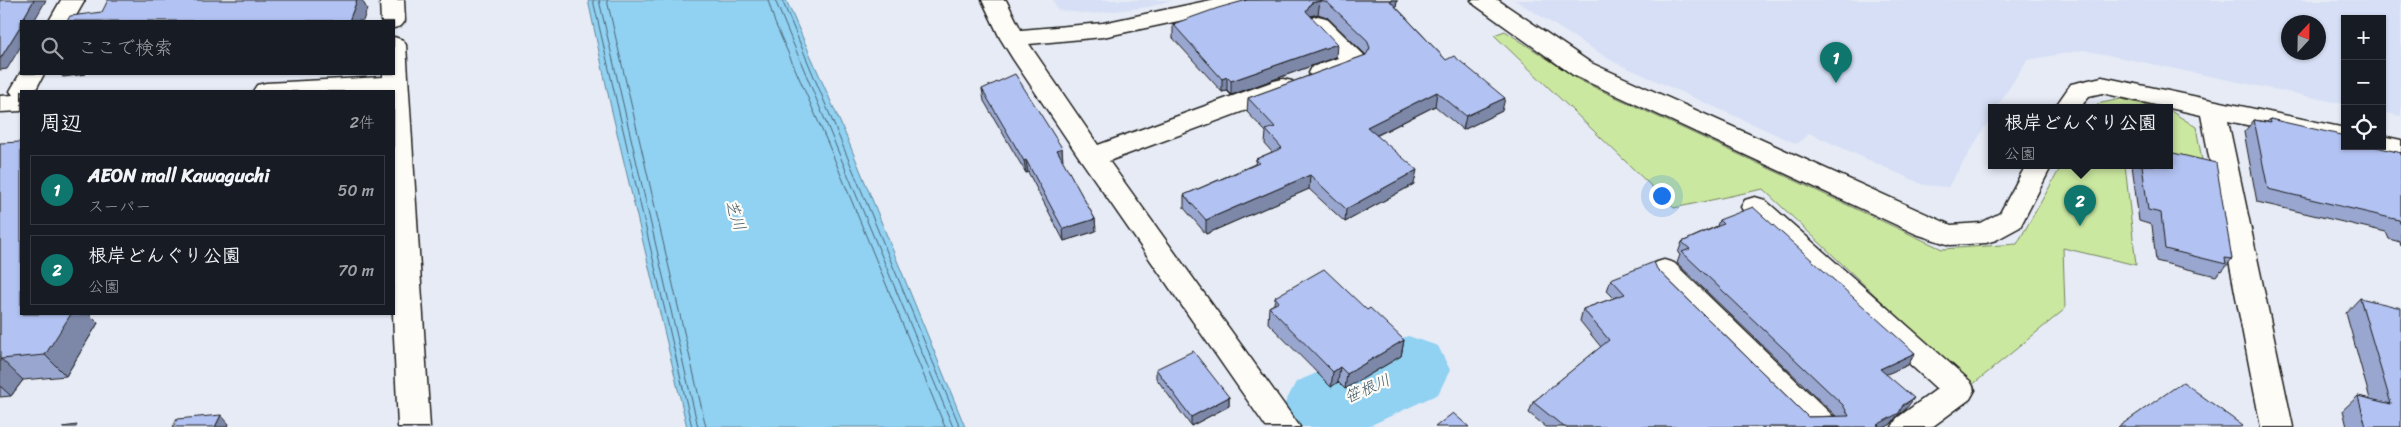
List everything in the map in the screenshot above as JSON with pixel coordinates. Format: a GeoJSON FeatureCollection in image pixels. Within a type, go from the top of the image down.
{"type":"FeatureCollection","features":[{"type":"Feature","properties":{"kind":"street"},"geometry":{"type":"LineString","coordinates":[[62,20],[73,0]]}},
{"type":"Feature","properties":{"kind":"street"},"geometry":{"type":"LineString","coordinates":[[392,0],[393,20]]}},
{"type":"Feature","properties":{"kind":"street"},"geometry":{"type":"LineString","coordinates":[[994,0],[1012,38],[1092,157],[1284,427]]}},
{"type":"Feature","properties":{"kind":"street"},"geometry":{"type":"LineString","coordinates":[[1012,38],[1103,30],[1245,0]]}},
{"type":"Feature","properties":{"kind":"street"},"geometry":{"type":"LineString","coordinates":[[1483,0],[1582,70],[1926,227],[1950,236],[1986,233],[2010,220],[2037,169]]}},
{"type":"Feature","properties":{"kind":"street"},"geometry":{"type":"LineString","coordinates":[[1092,157],[1355,61],[1318,23]]}},
{"type":"Feature","properties":{"kind":"street"},"geometry":{"type":"LineString","coordinates":[[22,90],[31,75]]}},
{"type":"Feature","properties":{"kind":"street"},"geometry":{"type":"LineString","coordinates":[[395,75],[414,427]]}},
{"type":"Feature","properties":{"kind":"street"},"geometry":{"type":"LineString","coordinates":[[288,90],[395,85]]}},
{"type":"Feature","properties":{"kind":"street"},"geometry":{"type":"LineString","coordinates":[[2070,104],[2080,90],[2102,85],[2341,136]]}},
{"type":"Feature","properties":{"kind":"street"},"geometry":{"type":"LineString","coordinates":[[2213,109],[2277,427]]}},
{"type":"Feature","properties":{"kind":"street"},"geometry":{"type":"LineString","coordinates":[[2386,146],[2401,149]]}},
{"type":"Feature","properties":{"kind":"street"},"geometry":{"type":"LineString","coordinates":[[1755,207],[1958,390],[1908,427]]}},
{"type":"Feature","properties":{"kind":"street"},"geometry":{"type":"LineString","coordinates":[[1664,271],[1824,427]]}},
{"type":"Feature","properties":{"kind":"shaded area"},"geometry":{"type":"Polygon","coordinates":[[[1053,0],[1172,0],[1148,7],[1089,14],[1058,10],[1053,0]]]}},
{"type":"Feature","properties":{"kind":"shaded area"},"geometry":{"type":"Polygon","coordinates":[[[1515,0],[2401,0],[2401,116],[2386,113],[2386,15],[2341,15],[2341,103],[2084,50],[2027,60],[1999,104],[1988,104],[1988,122],[1948,187],[1924,185],[1809,133],[1797,144],[1612,61],[1515,0]]]}},
{"type":"Feature","properties":{"kind":"green space"},"geometry":{"type":"Polygon","coordinates":[[[1505,31],[1581,81],[1942,249],[2017,244],[2060,169],[2125,169],[2136,265],[2063,248],[2065,309],[1971,386],[1763,189],[1674,208],[1494,35],[1505,31]]]}},
{"type":"Feature","properties":{"kind":"green space"},"geometry":{"type":"Polygon","coordinates":[[[2121,99],[2143,104],[2097,104],[2121,99]]]}},
{"type":"Feature","properties":{"kind":"green space"},"geometry":{"type":"Polygon","coordinates":[[[2173,113],[2196,127],[2204,171],[2173,164],[2173,113]]]}},
{"type":"Feature","properties":{"kind":"water","name":"芝川"},"geometry":{"type":"Polygon","coordinates":[[[588,0],[786,0],[847,138],[965,427],[687,427],[610,103],[588,0]]]}},
{"type":"Feature","properties":{"kind":"building"},"geometry":{"type":"Polygon","coordinates":[[[0,0],[34,0],[23,19],[25,19],[20,20],[20,27],[0,59],[0,0]]]}},
{"type":"Feature","properties":{"kind":"building"},"geometry":{"type":"Polygon","coordinates":[[[108,0],[357,0],[349,20],[68,20],[70,16],[102,12],[108,0]]]}},
{"type":"Feature","properties":{"kind":"building"},"geometry":{"type":"Polygon","coordinates":[[[1247,0],[1392,0],[1390,1],[1446,60],[1454,56],[1505,98],[1466,116],[1437,92],[1367,127],[1417,170],[1346,209],[1310,175],[1206,220],[1184,195],[1259,163],[1256,159],[1282,148],[1266,130],[1275,127],[1248,98],[1366,55],[1370,48],[1367,40],[1328,3],[1320,1],[1311,3],[1306,11],[1337,44],[1231,81],[1227,77],[1222,79],[1173,24],[1247,0]]]}},
{"type":"Feature","properties":{"kind":"building"},"geometry":{"type":"Polygon","coordinates":[[[1015,74],[1062,148],[1057,150],[1095,219],[1063,229],[1026,160],[1024,161],[982,89],[1015,74]]]}},
{"type":"Feature","properties":{"kind":"building"},"geometry":{"type":"Polygon","coordinates":[[[2270,119],[2341,135],[2341,150],[2386,149],[2401,153],[2401,226],[2399,220],[2268,189],[2254,120],[2271,123],[2270,119]]]}},
{"type":"Feature","properties":{"kind":"building"},"geometry":{"type":"Polygon","coordinates":[[[20,142],[20,315],[70,315],[45,355],[0,360],[0,143],[20,142]]]}},
{"type":"Feature","properties":{"kind":"building"},"geometry":{"type":"Polygon","coordinates":[[[2173,153],[2216,163],[2232,259],[2225,258],[2226,264],[2165,249],[2161,213],[2148,210],[2143,169],[2173,169],[2173,153]]]}},
{"type":"Feature","properties":{"kind":"building"},"geometry":{"type":"Polygon","coordinates":[[[1753,207],[1915,353],[1880,369],[1914,398],[1903,405],[1899,413],[1877,425],[1881,427],[1564,427],[1533,402],[1609,340],[1583,309],[1625,294],[1611,279],[1654,262],[1657,269],[1808,417],[1849,416],[1843,405],[1682,252],[1690,249],[1682,242],[1723,224],[1719,220],[1753,207]]]}},
{"type":"Feature","properties":{"kind":"building"},"geometry":{"type":"Polygon","coordinates":[[[1324,269],[1367,310],[1370,308],[1404,340],[1347,374],[1340,367],[1333,372],[1269,307],[1279,302],[1275,297],[1324,269]]]}},
{"type":"Feature","properties":{"kind":"building"},"geometry":{"type":"Polygon","coordinates":[[[2360,298],[2401,308],[2401,427],[2366,427],[2358,396],[2391,404],[2360,298]]]}},
{"type":"Feature","properties":{"kind":"building"},"geometry":{"type":"Polygon","coordinates":[[[1193,351],[1229,397],[1191,417],[1156,369],[1193,351]]]}},
{"type":"Feature","properties":{"kind":"building"},"geometry":{"type":"Polygon","coordinates":[[[2183,382],[2243,426],[2118,427],[2183,382]]]}},
{"type":"Feature","properties":{"kind":"building"},"geometry":{"type":"Polygon","coordinates":[[[1453,413],[1469,427],[1435,427],[1453,413]]]}},
{"type":"Feature","properties":{"kind":"building"},"geometry":{"type":"Polygon","coordinates":[[[221,415],[215,427],[173,427],[177,419],[221,415]]]}},
{"type":"Feature","properties":{"kind":"waterway","name":"笹根川"},"geometry":{"type":"LineString","coordinates":[[1326,407],[1408,370]]}},
{"type":"Feature","properties":{"kind":"place","name":"AEON mall Kawaguchi"},"geometry":{"type":"Point","coordinates":[1836,83]}},
{"type":"Feature","properties":{"kind":"place","name":"根岸どんぐり公園"},"geometry":{"type":"Point","coordinates":[2080,226]}}]}
